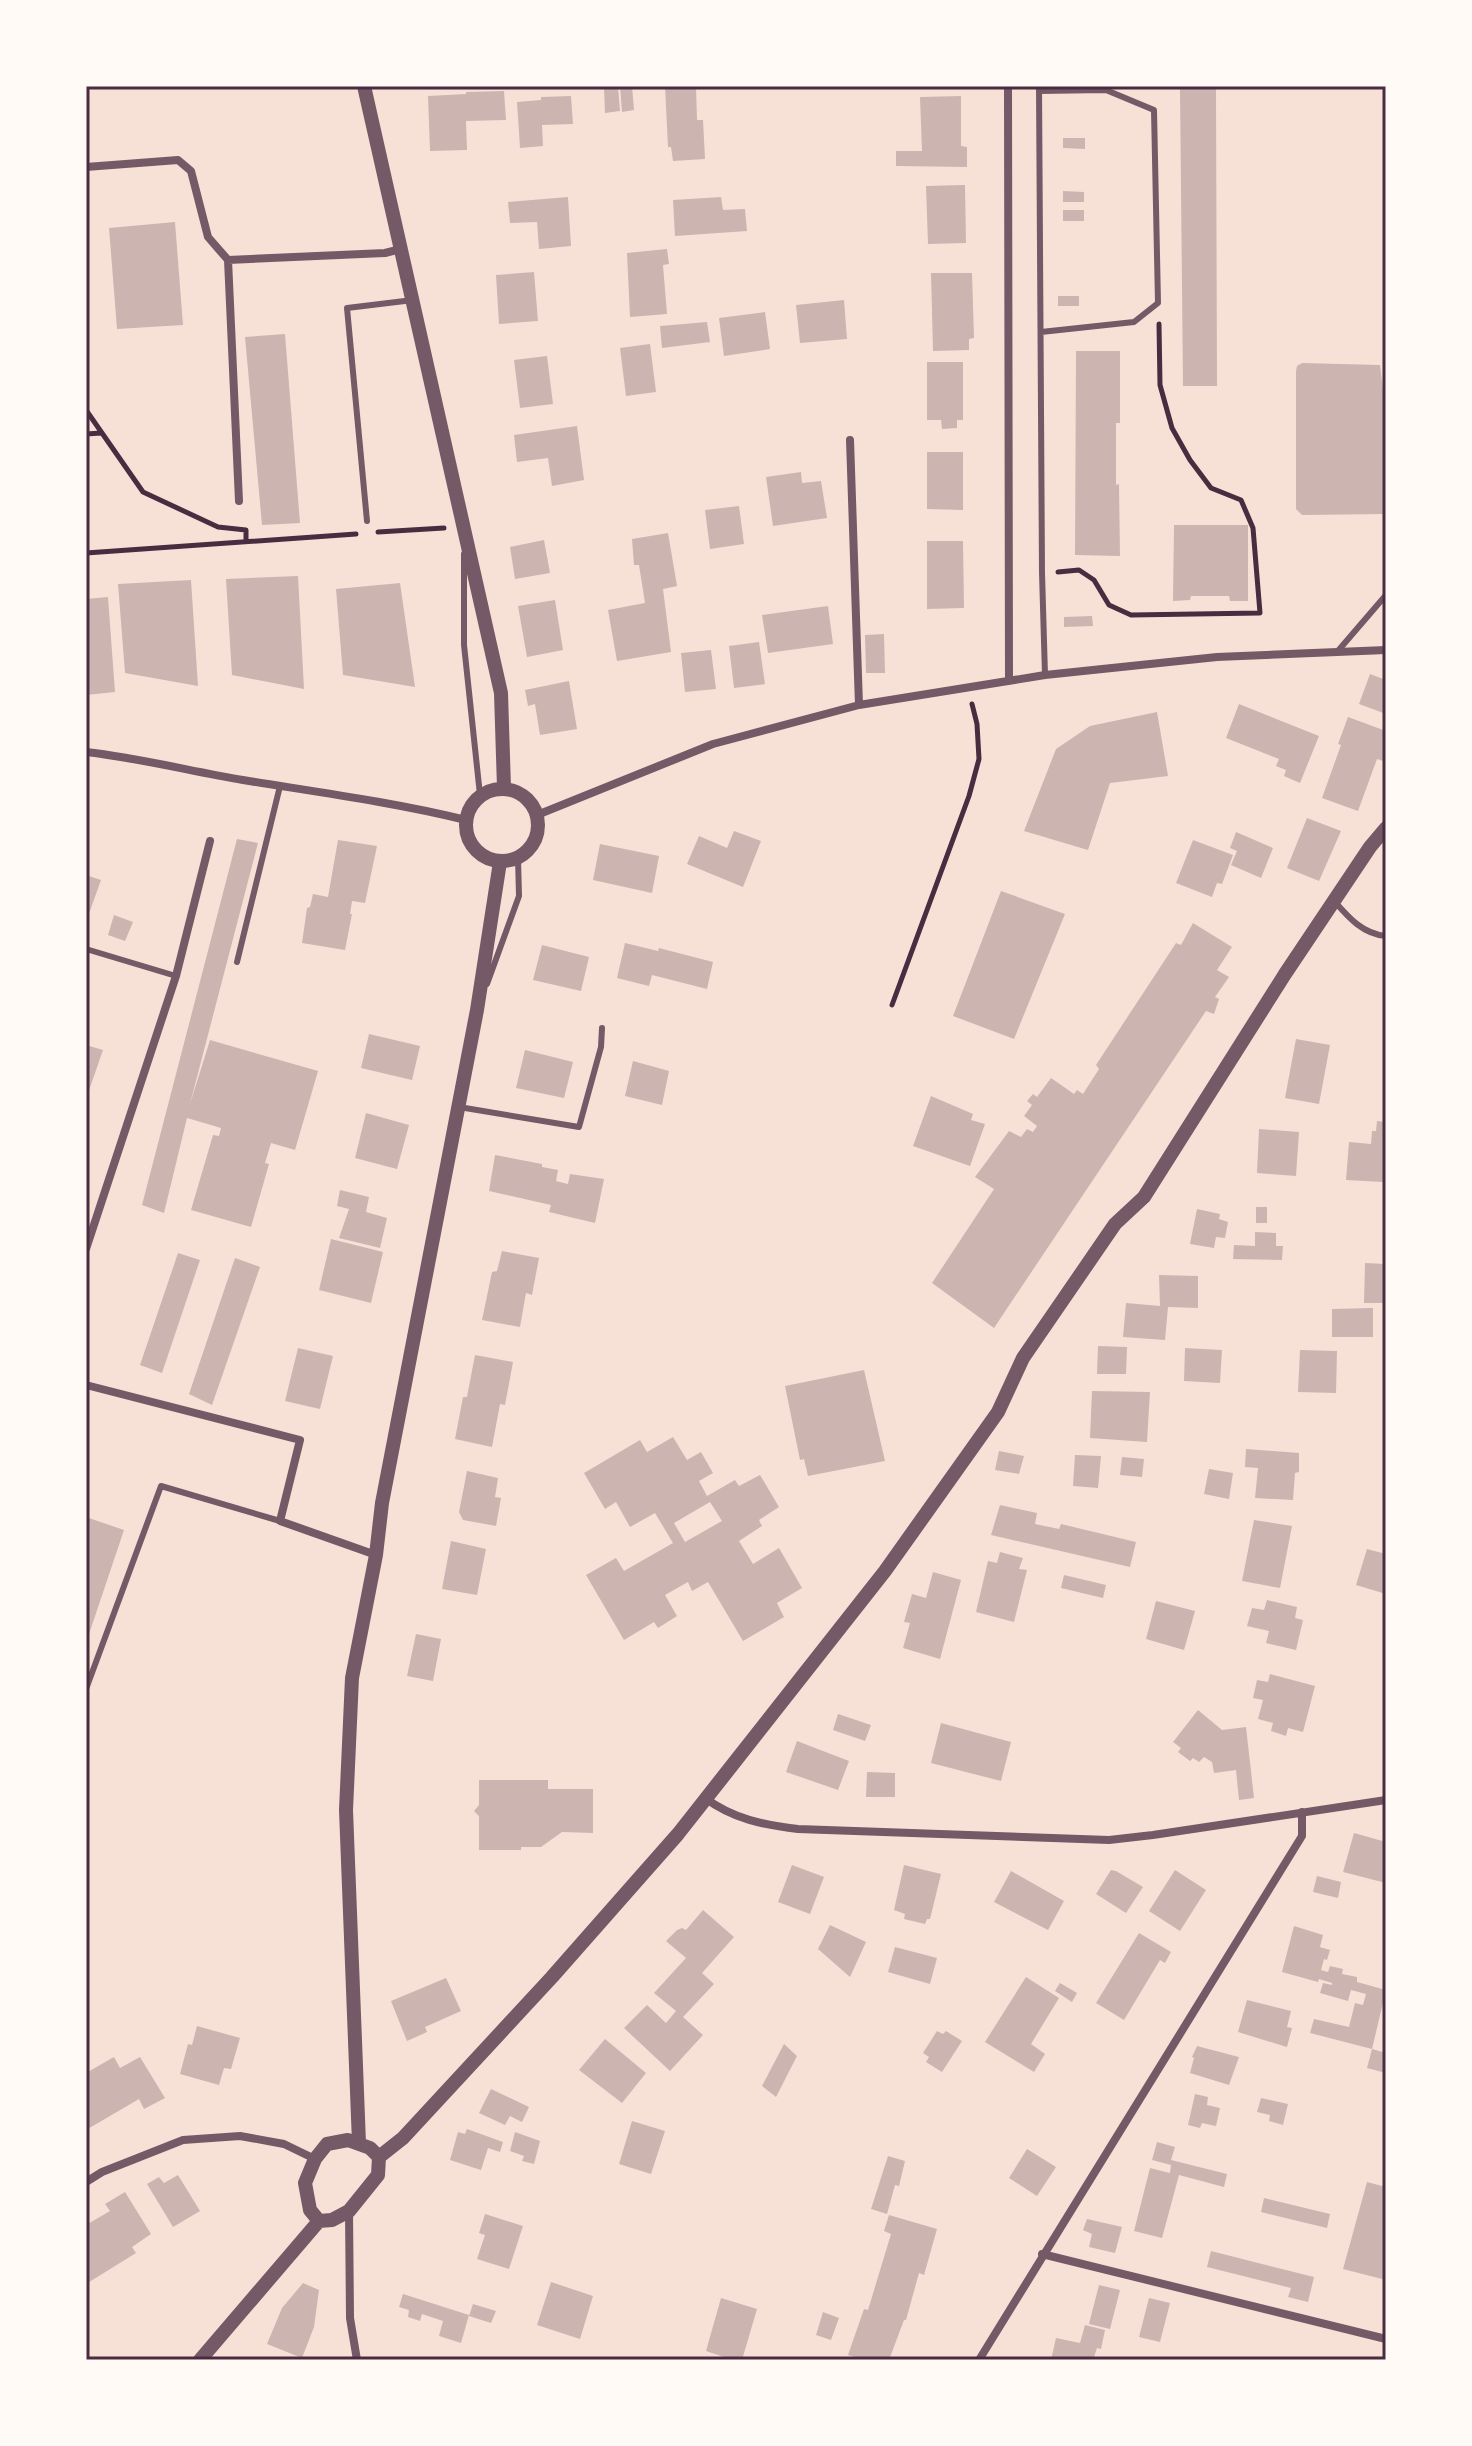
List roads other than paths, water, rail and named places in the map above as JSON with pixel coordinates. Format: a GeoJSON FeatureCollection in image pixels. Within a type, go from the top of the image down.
{"type":"FeatureCollection","features":[{"type":"Feature","properties":{"kind":"street"},"geometry":{"type":"LineString","coordinates":[[364,86],[501,693],[504,788]]}},
{"type":"Feature","properties":{"kind":"street"},"geometry":{"type":"LineString","coordinates":[[1008,86],[1009,681]]}},
{"type":"Feature","properties":{"kind":"street"},"geometry":{"type":"LineString","coordinates":[[86,167],[178,160],[191,171],[208,237],[228,260],[239,501]]}},
{"type":"Feature","properties":{"kind":"street"},"geometry":{"type":"LineString","coordinates":[[228,260],[385,253],[401,249]]}},
{"type":"Feature","properties":{"kind":"street"},"geometry":{"type":"LineString","coordinates":[[850,440],[859,705]]}},
{"type":"Feature","properties":{"kind":"street"},"geometry":{"type":"LineString","coordinates":[[537,815],[713,744],[859,705],[1045,675],[1217,657],[1386,650]]}},
{"type":"Feature","properties":{"kind":"street"},"geometry":{"type":"LineString","coordinates":[[86,752],[413,807],[466,820]]}},
{"type":"Feature","properties":{"kind":"street"},"geometry":{"type":"LineString","coordinates":[[504,788],[528,800],[537,815],[538,832],[529,849],[518,858],[500,862],[484,857],[472,847],[466,820],[472,804],[480,795],[504,788]]}},
{"type":"Feature","properties":{"kind":"street"},"geometry":{"type":"LineString","coordinates":[[379,2157],[403,2138],[552,1977],[678,1834],[885,1571],[998,1412],[1023,1358],[1115,1224],[1144,1197],[1334,901],[1386,828]]}},
{"type":"Feature","properties":{"kind":"street"},"geometry":{"type":"LineString","coordinates":[[86,1249],[176,976],[210,841]]}},
{"type":"Feature","properties":{"kind":"street"},"geometry":{"type":"LineString","coordinates":[[359,2143],[346,1810],[352,1678],[376,1555],[382,1503],[477,1010],[500,862]]}},
{"type":"Feature","properties":{"kind":"street"},"geometry":{"type":"LineString","coordinates":[[86,1385],[300,1440],[280,1521],[376,1555]]}},
{"type":"Feature","properties":{"kind":"street"},"geometry":{"type":"LineString","coordinates":[[704,1798],[725,1813],[763,1825],[798,1829],[1109,1840],[1386,1800]]}},
{"type":"Feature","properties":{"kind":"street"},"geometry":{"type":"LineString","coordinates":[[979,2360],[1302,1836],[1302,1812]]}},
{"type":"Feature","properties":{"kind":"street"},"geometry":{"type":"LineString","coordinates":[[86,2182],[102,2172],[183,2140],[240,2136],[284,2144],[315,2159]]}},
{"type":"Feature","properties":{"kind":"street"},"geometry":{"type":"LineString","coordinates":[[200,2360],[319,2221],[332,2220],[349,2211],[378,2175],[379,2157],[370,2148],[348,2140],[327,2144],[315,2159],[305,2183],[310,2210],[319,2221]]}},
{"type":"Feature","properties":{"kind":"street"},"geometry":{"type":"LineString","coordinates":[[349,2211],[350,2318],[357,2360]]}},
{"type":"Feature","properties":{"kind":"street"},"geometry":{"type":"LineString","coordinates":[[1042,2254],[1386,2339]]}},
{"type":"Feature","properties":{"kind":"lane"},"geometry":{"type":"LineString","coordinates":[[1041,332],[1134,322],[1158,303],[1154,110],[1106,90],[1039,89],[1042,573],[1045,675]]}},
{"type":"Feature","properties":{"kind":"lane"},"geometry":{"type":"LineString","coordinates":[[367,521],[347,308],[413,300]]}},
{"type":"Feature","properties":{"kind":"lane"},"geometry":{"type":"LineString","coordinates":[[463,527],[464,645],[480,795]]}},
{"type":"Feature","properties":{"kind":"lane"},"geometry":{"type":"LineString","coordinates":[[1337,652],[1386,595]]}},
{"type":"Feature","properties":{"kind":"lane"},"geometry":{"type":"LineString","coordinates":[[237,962],[280,786]]}},
{"type":"Feature","properties":{"kind":"lane"},"geometry":{"type":"LineString","coordinates":[[477,1010],[519,896],[518,858]]}},
{"type":"Feature","properties":{"kind":"lane"},"geometry":{"type":"LineString","coordinates":[[1334,901],[1354,924],[1376,935],[1386,936]]}},
{"type":"Feature","properties":{"kind":"lane"},"geometry":{"type":"LineString","coordinates":[[86,949],[176,976]]}},
{"type":"Feature","properties":{"kind":"lane"},"geometry":{"type":"LineString","coordinates":[[459,1107],[579,1127],[601,1047],[602,1028]]}},
{"type":"Feature","properties":{"kind":"lane"},"geometry":{"type":"LineString","coordinates":[[86,1689],[161,1486],[280,1521]]}}]}
